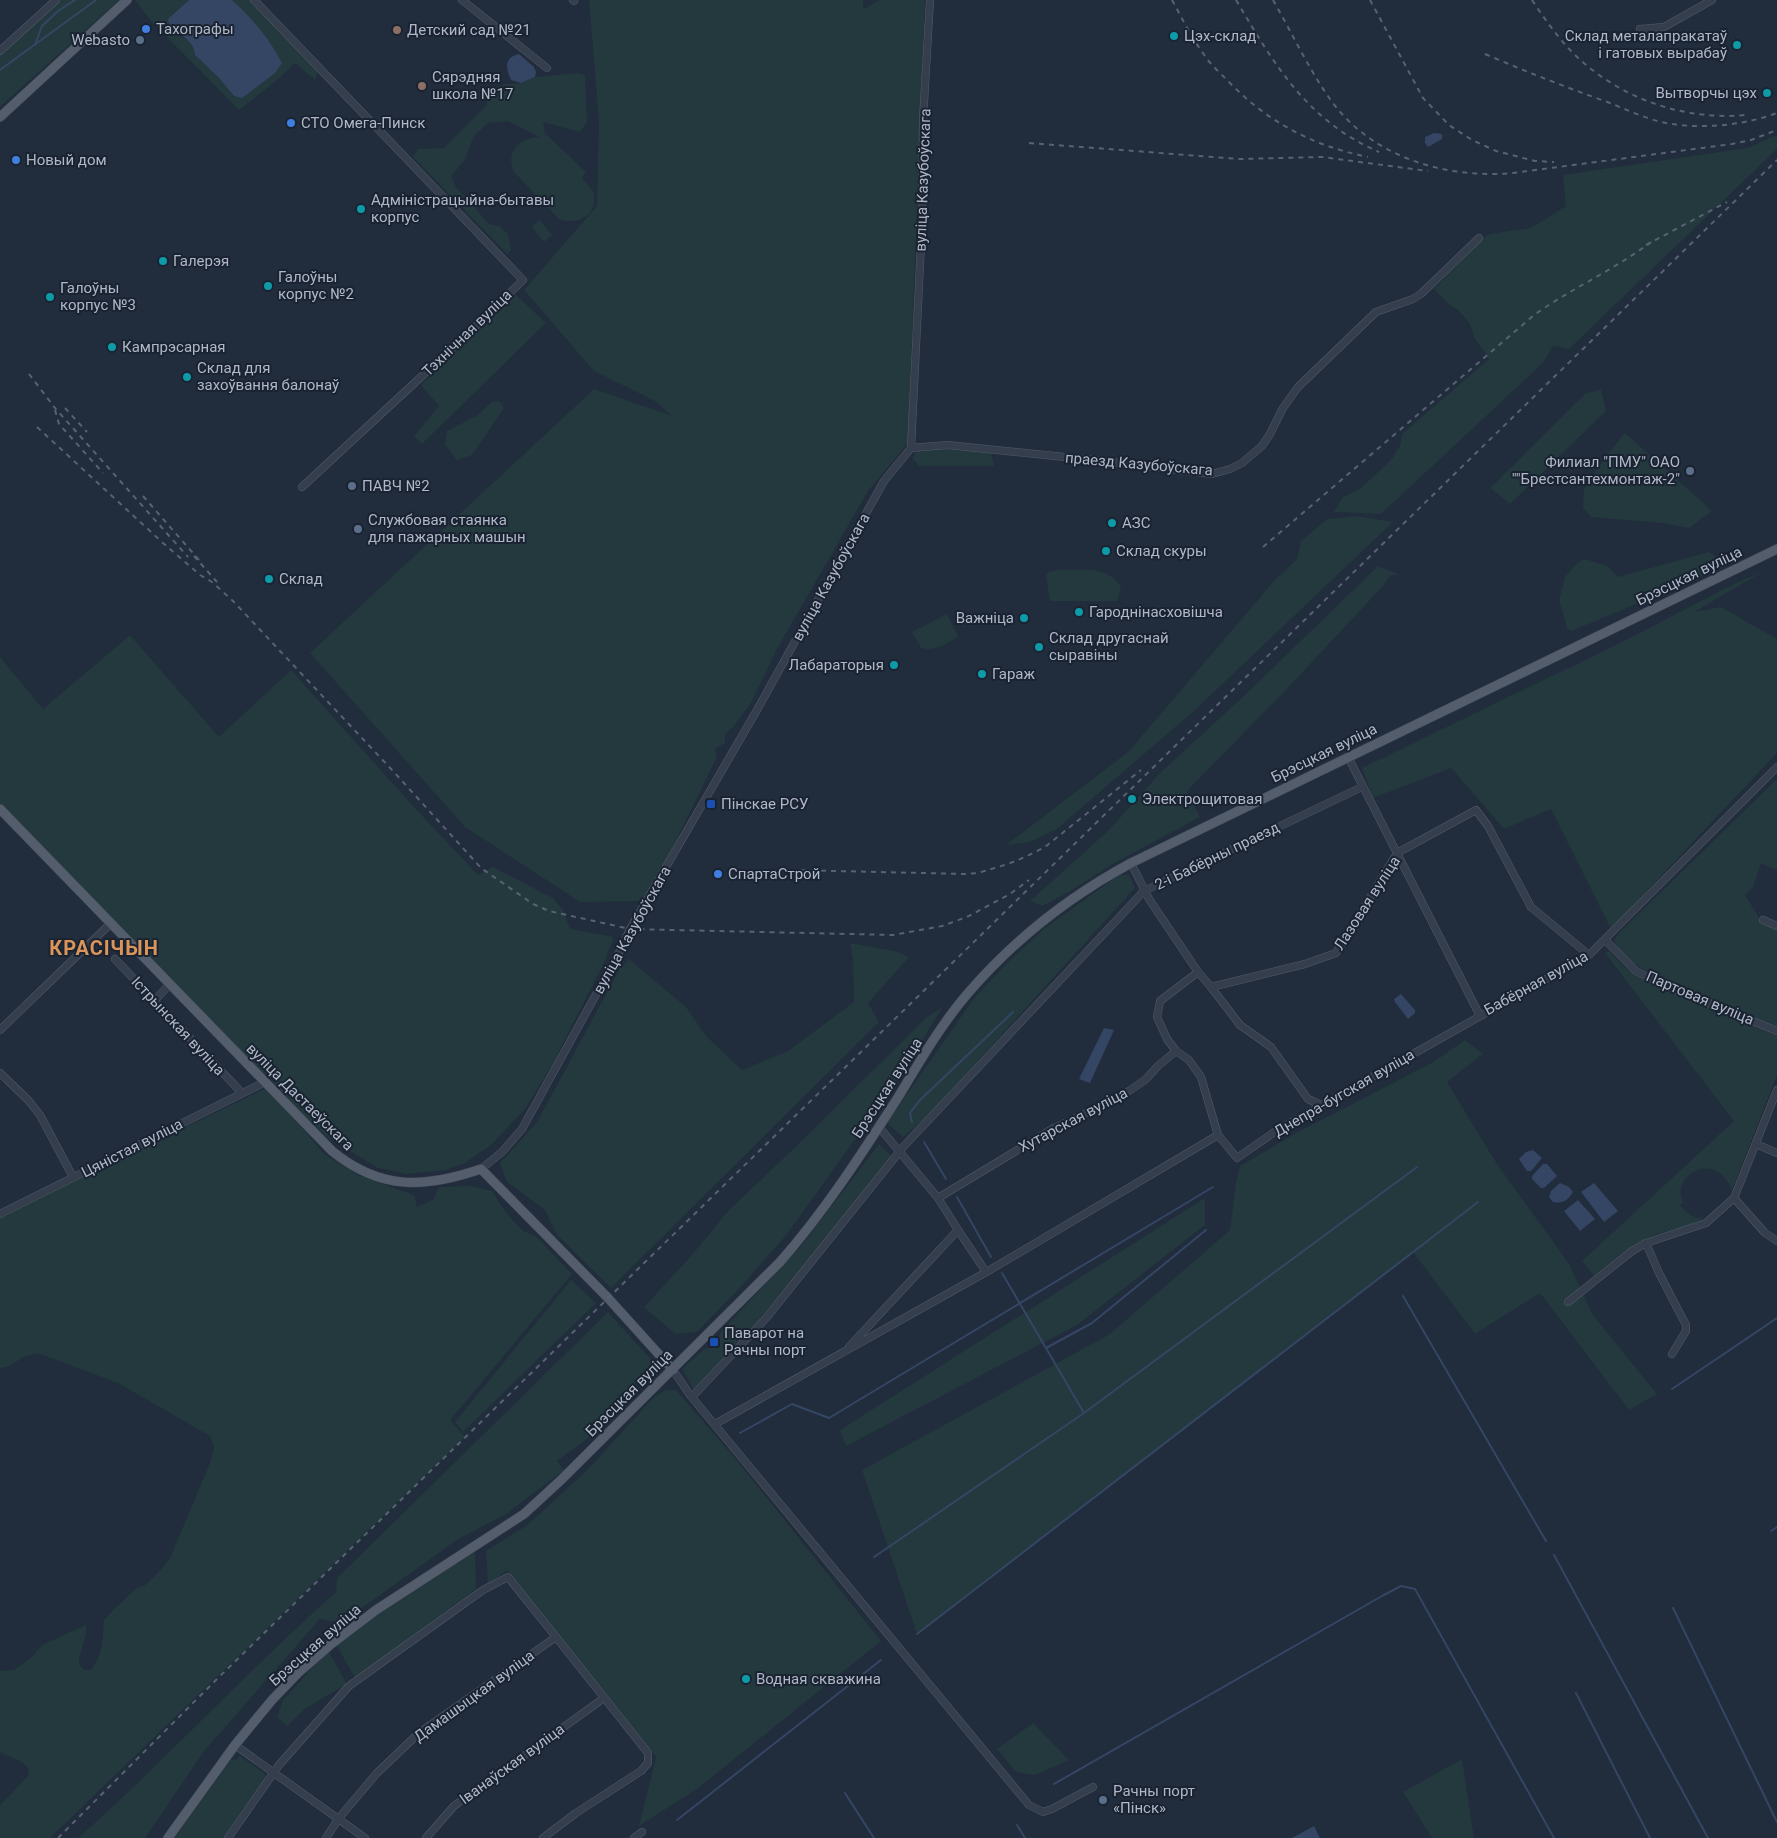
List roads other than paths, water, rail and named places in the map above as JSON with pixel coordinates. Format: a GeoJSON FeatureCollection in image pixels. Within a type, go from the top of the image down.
{"type":"FeatureCollection","features":[{"type":"Feature","properties":{"kind":"main road"},"geometry":{"type":"LineString","coordinates":[[0,117],[127,0]]}},
{"type":"Feature","properties":{"kind":"main road","name":"Брэсцкая вуліца"},"geometry":{"type":"LineString","coordinates":[[168,1838],[235,1744],[272,1700],[299,1672],[330,1645],[376,1610],[524,1514],[561,1480],[768,1275],[795,1245],[825,1205],[968,992],[1029,933],[1102,879],[1131,863],[1777,549]]}},
{"type":"Feature","properties":{"kind":"main road","name":"вуліца Дастаеўскага"},"geometry":{"type":"LineString","coordinates":[[0,809],[332,1151],[349,1164],[374,1176],[397,1182],[427,1183],[459,1177],[481,1169]]}},
{"type":"Feature","properties":{"kind":"main road"},"geometry":{"type":"LineString","coordinates":[[481,1169],[608,1298],[673,1370]]}},
{"type":"Feature","properties":{"kind":"street"},"geometry":{"type":"LineString","coordinates":[[0,50],[56,0]]}},
{"type":"Feature","properties":{"kind":"street","name":"Тэхнічная вуліца"},"geometry":{"type":"LineString","coordinates":[[254,0],[523,280],[474,328],[302,487]]}},
{"type":"Feature","properties":{"kind":"street"},"geometry":{"type":"LineString","coordinates":[[462,0],[547,68]]}},
{"type":"Feature","properties":{"kind":"street","name":"вуліца Казубоўскага"},"geometry":{"type":"LineString","coordinates":[[481,1169],[502,1152],[522,1129],[622,949],[630,929],[757,710],[884,481],[911,448],[930,0]]}},
{"type":"Feature","properties":{"kind":"street"},"geometry":{"type":"LineString","coordinates":[[1640,29],[1664,27],[1712,0]]}},
{"type":"Feature","properties":{"kind":"street","name":"праезд Казубоўскага"},"geometry":{"type":"LineString","coordinates":[[911,448],[947,445],[1212,474],[1230,469],[1242,463],[1262,446],[1283,408],[1298,387],[1376,312],[1414,299],[1480,238]]}},
{"type":"Feature","properties":{"kind":"street","name":"Бабёрная вуліца"},"geometry":{"type":"LineString","coordinates":[[1348,757],[1480,1016],[1589,955],[1777,768]]}},
{"type":"Feature","properties":{"kind":"street","name":"2-і Бабёрны праезд"},"geometry":{"type":"LineString","coordinates":[[1198,972],[1144,891],[1362,787]]}},
{"type":"Feature","properties":{"kind":"street","name":"Лазовая вуліца"},"geometry":{"type":"LineString","coordinates":[[1210,986],[1305,964],[1336,953],[1397,852],[1476,810],[1488,826],[1531,907],[1589,955]]}},
{"type":"Feature","properties":{"kind":"street"},"geometry":{"type":"LineString","coordinates":[[692,1397],[767,1317],[900,1152],[1144,891],[1131,863]]}},
{"type":"Feature","properties":{"kind":"street"},"geometry":{"type":"LineString","coordinates":[[1763,920],[1777,926]]}},
{"type":"Feature","properties":{"kind":"street"},"geometry":{"type":"LineString","coordinates":[[0,1030],[110,924]]}},
{"type":"Feature","properties":{"kind":"street","name":"Партовая вуліца"},"geometry":{"type":"LineString","coordinates":[[1605,940],[1636,971],[1660,983],[1777,1031]]}},
{"type":"Feature","properties":{"kind":"street","name":"Істрынская вуліца"},"geometry":{"type":"LineString","coordinates":[[115,959],[242,1093]]}},
{"type":"Feature","properties":{"kind":"street"},"geometry":{"type":"LineString","coordinates":[[1176,1051],[1167,1039],[1157,1017],[1160,1001],[1198,972],[1240,1025],[1271,1047],[1308,1099],[1321,1105]]}},
{"type":"Feature","properties":{"kind":"street"},"geometry":{"type":"LineString","coordinates":[[154,1001],[170,984]]}},
{"type":"Feature","properties":{"kind":"street","name":"Днепра-бугская вуліца"},"geometry":{"type":"LineString","coordinates":[[1176,1051],[1190,1060],[1201,1077],[1218,1135],[1237,1158],[1276,1131],[1480,1016]]}},
{"type":"Feature","properties":{"kind":"street","name":"Хутарская вуліца"},"geometry":{"type":"LineString","coordinates":[[938,1198],[1054,1128],[1120,1097],[1145,1080],[1176,1051]]}},
{"type":"Feature","properties":{"kind":"street"},"geometry":{"type":"LineString","coordinates":[[0,1073],[28,1100],[40,1115],[73,1178]]}},
{"type":"Feature","properties":{"kind":"street","name":"Цяністая вуліца"},"geometry":{"type":"LineString","coordinates":[[0,1214],[265,1082]]}},
{"type":"Feature","properties":{"kind":"street"},"geometry":{"type":"LineString","coordinates":[[1568,1302],[1632,1251],[1646,1243],[1706,1223],[1734,1198],[1777,1090]]}},
{"type":"Feature","properties":{"kind":"street"},"geometry":{"type":"LineString","coordinates":[[879,1127],[938,1198],[986,1272]]}},
{"type":"Feature","properties":{"kind":"street"},"geometry":{"type":"LineString","coordinates":[[715,1424],[986,1272],[1218,1135]]}},
{"type":"Feature","properties":{"kind":"street"},"geometry":{"type":"LineString","coordinates":[[1756,1144],[1777,1153]]}},
{"type":"Feature","properties":{"kind":"street"},"geometry":{"type":"LineString","coordinates":[[1734,1198],[1765,1233],[1777,1241]]}},
{"type":"Feature","properties":{"kind":"street"},"geometry":{"type":"LineString","coordinates":[[843,1353],[958,1230]]}},
{"type":"Feature","properties":{"kind":"street"},"geometry":{"type":"LineString","coordinates":[[1646,1243],[1686,1325],[1686,1331],[1672,1354]]}},
{"type":"Feature","properties":{"kind":"street"},"geometry":{"type":"LineString","coordinates":[[673,1370],[692,1397],[1029,1805],[1043,1812],[1092,1787]]}},
{"type":"Feature","properties":{"kind":"street"},"geometry":{"type":"LineString","coordinates":[[228,1838],[274,1772],[310,1728],[349,1686],[483,1590],[508,1577],[648,1753],[648,1763],[641,1770],[576,1813],[543,1838]]}},
{"type":"Feature","properties":{"kind":"street","name":"Дамашыцкая вуліца"},"geometry":{"type":"LineString","coordinates":[[326,1838],[339,1818],[377,1773],[419,1733],[556,1637]]}},
{"type":"Feature","properties":{"kind":"street","name":"Іванаўская вуліца"},"geometry":{"type":"LineString","coordinates":[[426,1838],[454,1806],[604,1698]]}},
{"type":"Feature","properties":{"kind":"street"},"geometry":{"type":"LineString","coordinates":[[235,1744],[365,1838]]}},
{"type":"Feature","properties":{"kind":"street"},"geometry":{"type":"LineString","coordinates":[[634,1838],[642,1832]]}},
{"type":"Feature","properties":{"kind":"water"},"geometry":{"type":"Polygon","coordinates":[[[189,0],[232,0],[260,29],[277,54],[282,63],[275,73],[242,98],[234,96],[219,78],[195,55],[194,49],[188,40],[175,30],[168,21],[189,0]]]}},
{"type":"Feature","properties":{"kind":"water"},"geometry":{"type":"Polygon","coordinates":[[[519,54],[534,67],[536,72],[535,77],[521,83],[511,80],[507,68],[510,58],[519,54]]]}},
{"type":"Feature","properties":{"kind":"water"},"geometry":{"type":"Polygon","coordinates":[[[1434,133],[1442,134],[1442,139],[1428,147],[1425,143],[1425,137],[1434,133]]]}},
{"type":"Feature","properties":{"kind":"water"},"geometry":{"type":"Polygon","coordinates":[[[1401,994],[1415,1010],[1415,1013],[1408,1019],[1394,999],[1401,994]]]}},
{"type":"Feature","properties":{"kind":"water"},"geometry":{"type":"Polygon","coordinates":[[[1104,1028],[1114,1030],[1090,1083],[1079,1079],[1104,1028]]]}},
{"type":"Feature","properties":{"kind":"water"},"geometry":{"type":"Polygon","coordinates":[[[1533,1150],[1542,1158],[1531,1171],[1527,1171],[1519,1159],[1526,1152],[1533,1150]]]}},
{"type":"Feature","properties":{"kind":"water"},"geometry":{"type":"Polygon","coordinates":[[[1543,1164],[1547,1164],[1557,1176],[1544,1188],[1541,1188],[1532,1179],[1532,1176],[1543,1164]]]}},
{"type":"Feature","properties":{"kind":"water"},"geometry":{"type":"Polygon","coordinates":[[[1560,1183],[1569,1187],[1573,1192],[1565,1201],[1553,1202],[1549,1197],[1551,1191],[1560,1183]]]}},
{"type":"Feature","properties":{"kind":"water"},"geometry":{"type":"Polygon","coordinates":[[[1594,1183],[1618,1211],[1604,1222],[1581,1192],[1594,1183]]]}},
{"type":"Feature","properties":{"kind":"water"},"geometry":{"type":"Polygon","coordinates":[[[1578,1200],[1595,1219],[1580,1231],[1564,1211],[1578,1200]]]}},
{"type":"Feature","properties":{"kind":"water"},"geometry":{"type":"Polygon","coordinates":[[[1314,1826],[1320,1838],[1292,1838],[1314,1826]]]}},
{"type":"Feature","properties":{"kind":"waterway"},"geometry":{"type":"LineString","coordinates":[[35,45],[42,26],[58,11],[75,0]]}},
{"type":"Feature","properties":{"kind":"waterway"},"geometry":{"type":"LineString","coordinates":[[0,70],[96,0]]}},
{"type":"Feature","properties":{"kind":"waterway"},"geometry":{"type":"LineString","coordinates":[[912,1122],[910,1113],[920,1100],[1013,1012]]}},
{"type":"Feature","properties":{"kind":"waterway"},"geometry":{"type":"LineString","coordinates":[[924,1142],[946,1179]]}},
{"type":"Feature","properties":{"kind":"waterway"},"geometry":{"type":"LineString","coordinates":[[874,1557],[1084,1413],[1417,1167]]}},
{"type":"Feature","properties":{"kind":"waterway"},"geometry":{"type":"LineString","coordinates":[[740,1433],[792,1404],[829,1418],[1213,1187]]}},
{"type":"Feature","properties":{"kind":"waterway"},"geometry":{"type":"LineString","coordinates":[[957,1197],[991,1257]]}},
{"type":"Feature","properties":{"kind":"waterway"},"geometry":{"type":"LineString","coordinates":[[917,1634],[1478,1202]]}},
{"type":"Feature","properties":{"kind":"waterway"},"geometry":{"type":"LineString","coordinates":[[1046,1348],[1092,1323],[1206,1230]]}},
{"type":"Feature","properties":{"kind":"waterway"},"geometry":{"type":"LineString","coordinates":[[1002,1273],[1084,1413]]}},
{"type":"Feature","properties":{"kind":"waterway"},"geometry":{"type":"LineString","coordinates":[[1403,1296],[1546,1541]]}},
{"type":"Feature","properties":{"kind":"waterway"},"geometry":{"type":"LineString","coordinates":[[1672,1389],[1777,1318]]}},
{"type":"Feature","properties":{"kind":"waterway"},"geometry":{"type":"LineString","coordinates":[[1771,1531],[1777,1527]]}},
{"type":"Feature","properties":{"kind":"waterway"},"geometry":{"type":"LineString","coordinates":[[1554,1555],[1708,1838]]}},
{"type":"Feature","properties":{"kind":"waterway"},"geometry":{"type":"LineString","coordinates":[[1054,1784],[1401,1586],[1415,1589],[1554,1838]]}},
{"type":"Feature","properties":{"kind":"waterway"},"geometry":{"type":"LineString","coordinates":[[1673,1608],[1777,1822]]}},
{"type":"Feature","properties":{"kind":"waterway"},"geometry":{"type":"LineString","coordinates":[[677,1820],[881,1660]]}},
{"type":"Feature","properties":{"kind":"waterway"},"geometry":{"type":"LineString","coordinates":[[1576,1693],[1650,1838]]}},
{"type":"Feature","properties":{"kind":"waterway"},"geometry":{"type":"LineString","coordinates":[[845,1793],[874,1838]]}},
{"type":"Feature","properties":{"kind":"waterway"},"geometry":{"type":"LineString","coordinates":[[1017,1825],[1025,1838]]}},
{"type":"Feature","properties":{"kind":"railway"},"geometry":{"type":"LineString","coordinates":[[1172,0],[1208,60],[1241,94],[1257,107],[1273,119],[1308,138],[1327,146],[1368,157]]}},
{"type":"Feature","properties":{"kind":"railway"},"geometry":{"type":"LineString","coordinates":[[1236,0],[1279,68],[1312,107],[1354,139],[1379,152]]}},
{"type":"Feature","properties":{"kind":"railway"},"geometry":{"type":"LineString","coordinates":[[1273,0],[1314,75],[1330,99],[1347,119],[1366,136],[1388,149],[1411,160],[1436,168],[1487,174],[1513,173],[1732,144],[1751,140],[1777,130]]}},
{"type":"Feature","properties":{"kind":"railway"},"geometry":{"type":"LineString","coordinates":[[1370,0],[1423,98],[1449,125],[1472,140],[1496,151],[1535,161],[1554,162]]}},
{"type":"Feature","properties":{"kind":"railway"},"geometry":{"type":"LineString","coordinates":[[1532,0],[1571,51],[1608,81],[1629,93],[1674,110],[1721,116],[1745,115]]}},
{"type":"Feature","properties":{"kind":"railway"},"geometry":{"type":"LineString","coordinates":[[1485,54],[1548,80],[1664,123],[1698,126],[1725,125],[1777,113]]}},
{"type":"Feature","properties":{"kind":"railway"},"geometry":{"type":"LineString","coordinates":[[1029,143],[1239,159],[1322,157],[1428,171]]}},
{"type":"Feature","properties":{"kind":"railway"},"geometry":{"type":"LineString","coordinates":[[58,1838],[219,1677],[1777,160]]}},
{"type":"Feature","properties":{"kind":"railway"},"geometry":{"type":"LineString","coordinates":[[1646,245],[1727,202]]}},
{"type":"Feature","properties":{"kind":"railway"},"geometry":{"type":"LineString","coordinates":[[1263,547],[1534,315],[1651,242]]}},
{"type":"Feature","properties":{"kind":"railway"},"geometry":{"type":"LineString","coordinates":[[29,374],[55,408],[188,557]]}},
{"type":"Feature","properties":{"kind":"railway"},"geometry":{"type":"LineString","coordinates":[[65,408],[87,432]]}},
{"type":"Feature","properties":{"kind":"railway"},"geometry":{"type":"LineString","coordinates":[[55,410],[59,424],[103,473]]}},
{"type":"Feature","properties":{"kind":"railway"},"geometry":{"type":"LineString","coordinates":[[37,427],[163,543],[233,601],[393,771],[481,868],[533,904],[549,911],[630,929],[893,935],[942,926],[967,917],[1010,894],[1029,880]]}},
{"type":"Feature","properties":{"kind":"railway"},"geometry":{"type":"LineString","coordinates":[[143,496],[199,560]]}},
{"type":"Feature","properties":{"kind":"railway"},"geometry":{"type":"LineString","coordinates":[[194,556],[217,582]]}},
{"type":"Feature","properties":{"kind":"railway"},"geometry":{"type":"LineString","coordinates":[[791,870],[978,873],[1008,864],[1045,847],[1141,770]]}},
{"type":"Feature","properties":{"kind":"place","name":"Тахографы"},"geometry":{"type":"Point","coordinates":[146,29]}},
{"type":"Feature","properties":{"kind":"place","name":"Детский сад №21"},"geometry":{"type":"Point","coordinates":[397,30]}},
{"type":"Feature","properties":{"kind":"place","name":"Цэх-склад"},"geometry":{"type":"Point","coordinates":[1174,36]}},
{"type":"Feature","properties":{"kind":"place","name":"Webasto"},"geometry":{"type":"Point","coordinates":[140,40]}},
{"type":"Feature","properties":{"kind":"place","name":"Склад металапракатаў і гатовых вырабаў"},"geometry":{"type":"Point","coordinates":[1737,45]}},
{"type":"Feature","properties":{"kind":"place","name":"Сярэдняя школа №17"},"geometry":{"type":"Point","coordinates":[422,86]}},
{"type":"Feature","properties":{"kind":"place","name":"Вытворчы цэх"},"geometry":{"type":"Point","coordinates":[1767,93]}},
{"type":"Feature","properties":{"kind":"place","name":"СТО Омега-Пинск"},"geometry":{"type":"Point","coordinates":[291,123]}},
{"type":"Feature","properties":{"kind":"place","name":"Новый дом"},"geometry":{"type":"Point","coordinates":[16,160]}},
{"type":"Feature","properties":{"kind":"place","name":"Адміністрацыйна-бытавы корпус"},"geometry":{"type":"Point","coordinates":[361,209]}},
{"type":"Feature","properties":{"kind":"place","name":"Галерэя"},"geometry":{"type":"Point","coordinates":[163,261]}},
{"type":"Feature","properties":{"kind":"place","name":"Галоўны корпус №2"},"geometry":{"type":"Point","coordinates":[268,286]}},
{"type":"Feature","properties":{"kind":"place","name":"Галоўны корпус №3"},"geometry":{"type":"Point","coordinates":[50,297]}},
{"type":"Feature","properties":{"kind":"place","name":"Кампрэсарная"},"geometry":{"type":"Point","coordinates":[112,347]}},
{"type":"Feature","properties":{"kind":"place","name":"Склад для захоўвання балонаў"},"geometry":{"type":"Point","coordinates":[187,377]}},
{"type":"Feature","properties":{"kind":"place","name":"Филиал \"ПМУ\" ОАО \"\"Брестсантехмонтаж-2\""},"geometry":{"type":"Point","coordinates":[1690,471]}},
{"type":"Feature","properties":{"kind":"place","name":"ПАВЧ №2"},"geometry":{"type":"Point","coordinates":[352,486]}},
{"type":"Feature","properties":{"kind":"place","name":"АЗС"},"geometry":{"type":"Point","coordinates":[1112,523]}},
{"type":"Feature","properties":{"kind":"place","name":"Службовая стаянка для пажарных машын"},"geometry":{"type":"Point","coordinates":[358,529]}},
{"type":"Feature","properties":{"kind":"place","name":"Склад скуры"},"geometry":{"type":"Point","coordinates":[1106,551]}},
{"type":"Feature","properties":{"kind":"place","name":"Склад"},"geometry":{"type":"Point","coordinates":[269,579]}},
{"type":"Feature","properties":{"kind":"place","name":"Гароднінасховішча"},"geometry":{"type":"Point","coordinates":[1079,612]}},
{"type":"Feature","properties":{"kind":"place","name":"Важніца"},"geometry":{"type":"Point","coordinates":[1024,618]}},
{"type":"Feature","properties":{"kind":"place","name":"Склад другаснай сыравіны"},"geometry":{"type":"Point","coordinates":[1039,647]}},
{"type":"Feature","properties":{"kind":"place","name":"Лабараторыя"},"geometry":{"type":"Point","coordinates":[894,665]}},
{"type":"Feature","properties":{"kind":"place","name":"Гараж"},"geometry":{"type":"Point","coordinates":[982,674]}},
{"type":"Feature","properties":{"kind":"place","name":"Электрощитовая"},"geometry":{"type":"Point","coordinates":[1132,799]}},
{"type":"Feature","properties":{"kind":"place","name":"Пінскае РСУ"},"geometry":{"type":"Point","coordinates":[711,804]}},
{"type":"Feature","properties":{"kind":"place","name":"СпартаСтрой"},"geometry":{"type":"Point","coordinates":[718,874]}},
{"type":"Feature","properties":{"kind":"place","name":"Паварот на Рачны порт"},"geometry":{"type":"Point","coordinates":[714,1342]}},
{"type":"Feature","properties":{"kind":"place","name":"Водная скважина"},"geometry":{"type":"Point","coordinates":[746,1679]}},
{"type":"Feature","properties":{"kind":"place","name":"Рачны порт «Пінск»"},"geometry":{"type":"Point","coordinates":[1103,1800]}},
{"type":"Feature","properties":{"kind":"district","name":"КРАСІЧЫН"},"geometry":{"type":"Point","coordinates":[104,948]}}]}
